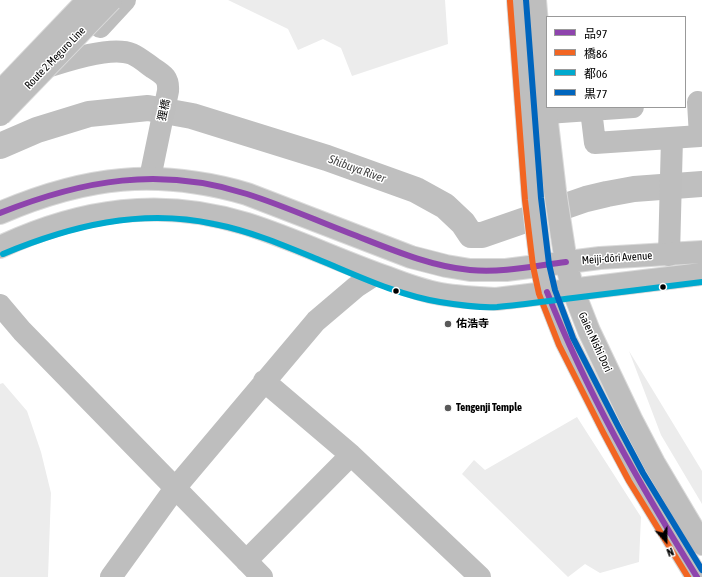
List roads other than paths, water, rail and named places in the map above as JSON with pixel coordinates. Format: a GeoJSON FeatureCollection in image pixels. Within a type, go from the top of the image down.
{"type":"FeatureCollection","features":[{"type":"Feature","properties":{"kind":"main road"},"geometry":{"type":"LineString","coordinates":[[0,77],[76,0]]}},
{"type":"Feature","properties":{"kind":"main road"},"geometry":{"type":"LineString","coordinates":[[76,54],[82,0]]}},
{"type":"Feature","properties":{"kind":"main road","name":"Route 2 Meguro Line"},"geometry":{"type":"LineString","coordinates":[[0,92],[88,0]]}},
{"type":"Feature","properties":{"kind":"main road","name":"Route 2 Meguro Line"},"geometry":{"type":"LineString","coordinates":[[0,115],[111,0]]}},
{"type":"Feature","properties":{"kind":"main road"},"geometry":{"type":"LineString","coordinates":[[0,83],[76,54],[125,0]]}},
{"type":"Feature","properties":{"kind":"main road"},"geometry":{"type":"LineString","coordinates":[[518,0],[533,199],[541,265],[547,292],[566,341],[610,428],[636,477],[697,577]]}},
{"type":"Feature","properties":{"kind":"main road","name":"Gaien Nishi Dori"},"geometry":{"type":"LineString","coordinates":[[535,0],[540,71],[546,107]]}},
{"type":"Feature","properties":{"kind":"main road","name":"狸橋"},"geometry":{"type":"LineString","coordinates":[[76,54],[119,52],[131,53],[166,76],[168,92],[150,178]]}},
{"type":"Feature","properties":{"kind":"main road"},"geometry":{"type":"LineString","coordinates":[[591,110],[595,143],[700,136],[696,102]]}},
{"type":"Feature","properties":{"kind":"main road","name":"Gaien Nishi Dori"},"geometry":{"type":"LineString","coordinates":[[546,108],[560,227],[573,290],[587,326],[631,419],[654,463],[702,544]]}},
{"type":"Feature","properties":{"kind":"main road"},"geometry":{"type":"LineString","coordinates":[[547,113],[619,108]]}},
{"type":"Feature","properties":{"kind":"main road"},"geometry":{"type":"LineString","coordinates":[[669,254],[672,138]]}},
{"type":"Feature","properties":{"kind":"main road","name":"Meiji-dōri Avenue"},"geometry":{"type":"LineString","coordinates":[[0,213],[52,193],[74,187],[122,179],[150,178],[206,184],[247,194],[411,257],[446,266],[470,270],[506,270],[566,262],[702,252]]}},
{"type":"Feature","properties":{"kind":"main road"},"geometry":{"type":"LineString","coordinates":[[0,247],[33,231],[66,220],[107,212],[152,209],[202,213],[247,224],[376,274],[440,294],[469,298],[496,299],[702,274]]}},
{"type":"Feature","properties":{"kind":"main road"},"geometry":{"type":"LineString","coordinates":[[111,577],[176,487],[316,321],[356,287],[376,274]]}},
{"type":"Feature","properties":{"kind":"main road"},"geometry":{"type":"LineString","coordinates":[[0,305],[28,337],[176,487],[262,577]]}},
{"type":"Feature","properties":{"kind":"main road"},"geometry":{"type":"LineString","coordinates":[[264,381],[351,455],[480,577]]}},
{"type":"Feature","properties":{"kind":"main road"},"geometry":{"type":"LineString","coordinates":[[246,561],[351,455]]}},
{"type":"Feature","properties":{"kind":"waterway","name":"Shibuya River"},"geometry":{"type":"LineString","coordinates":[[0,146],[37,130],[89,114],[148,108],[192,116],[327,158],[416,190],[445,206],[463,223],[471,235],[482,235],[586,199],[607,194],[634,189],[702,184]]}},
{"type":"Feature","properties":{"kind":"place","name":"佑浩寺"},"geometry":{"type":"Point","coordinates":[448,324]}},
{"type":"Feature","properties":{"kind":"place","name":"Tengenji Temple"},"geometry":{"type":"Point","coordinates":[448,408]}}]}
